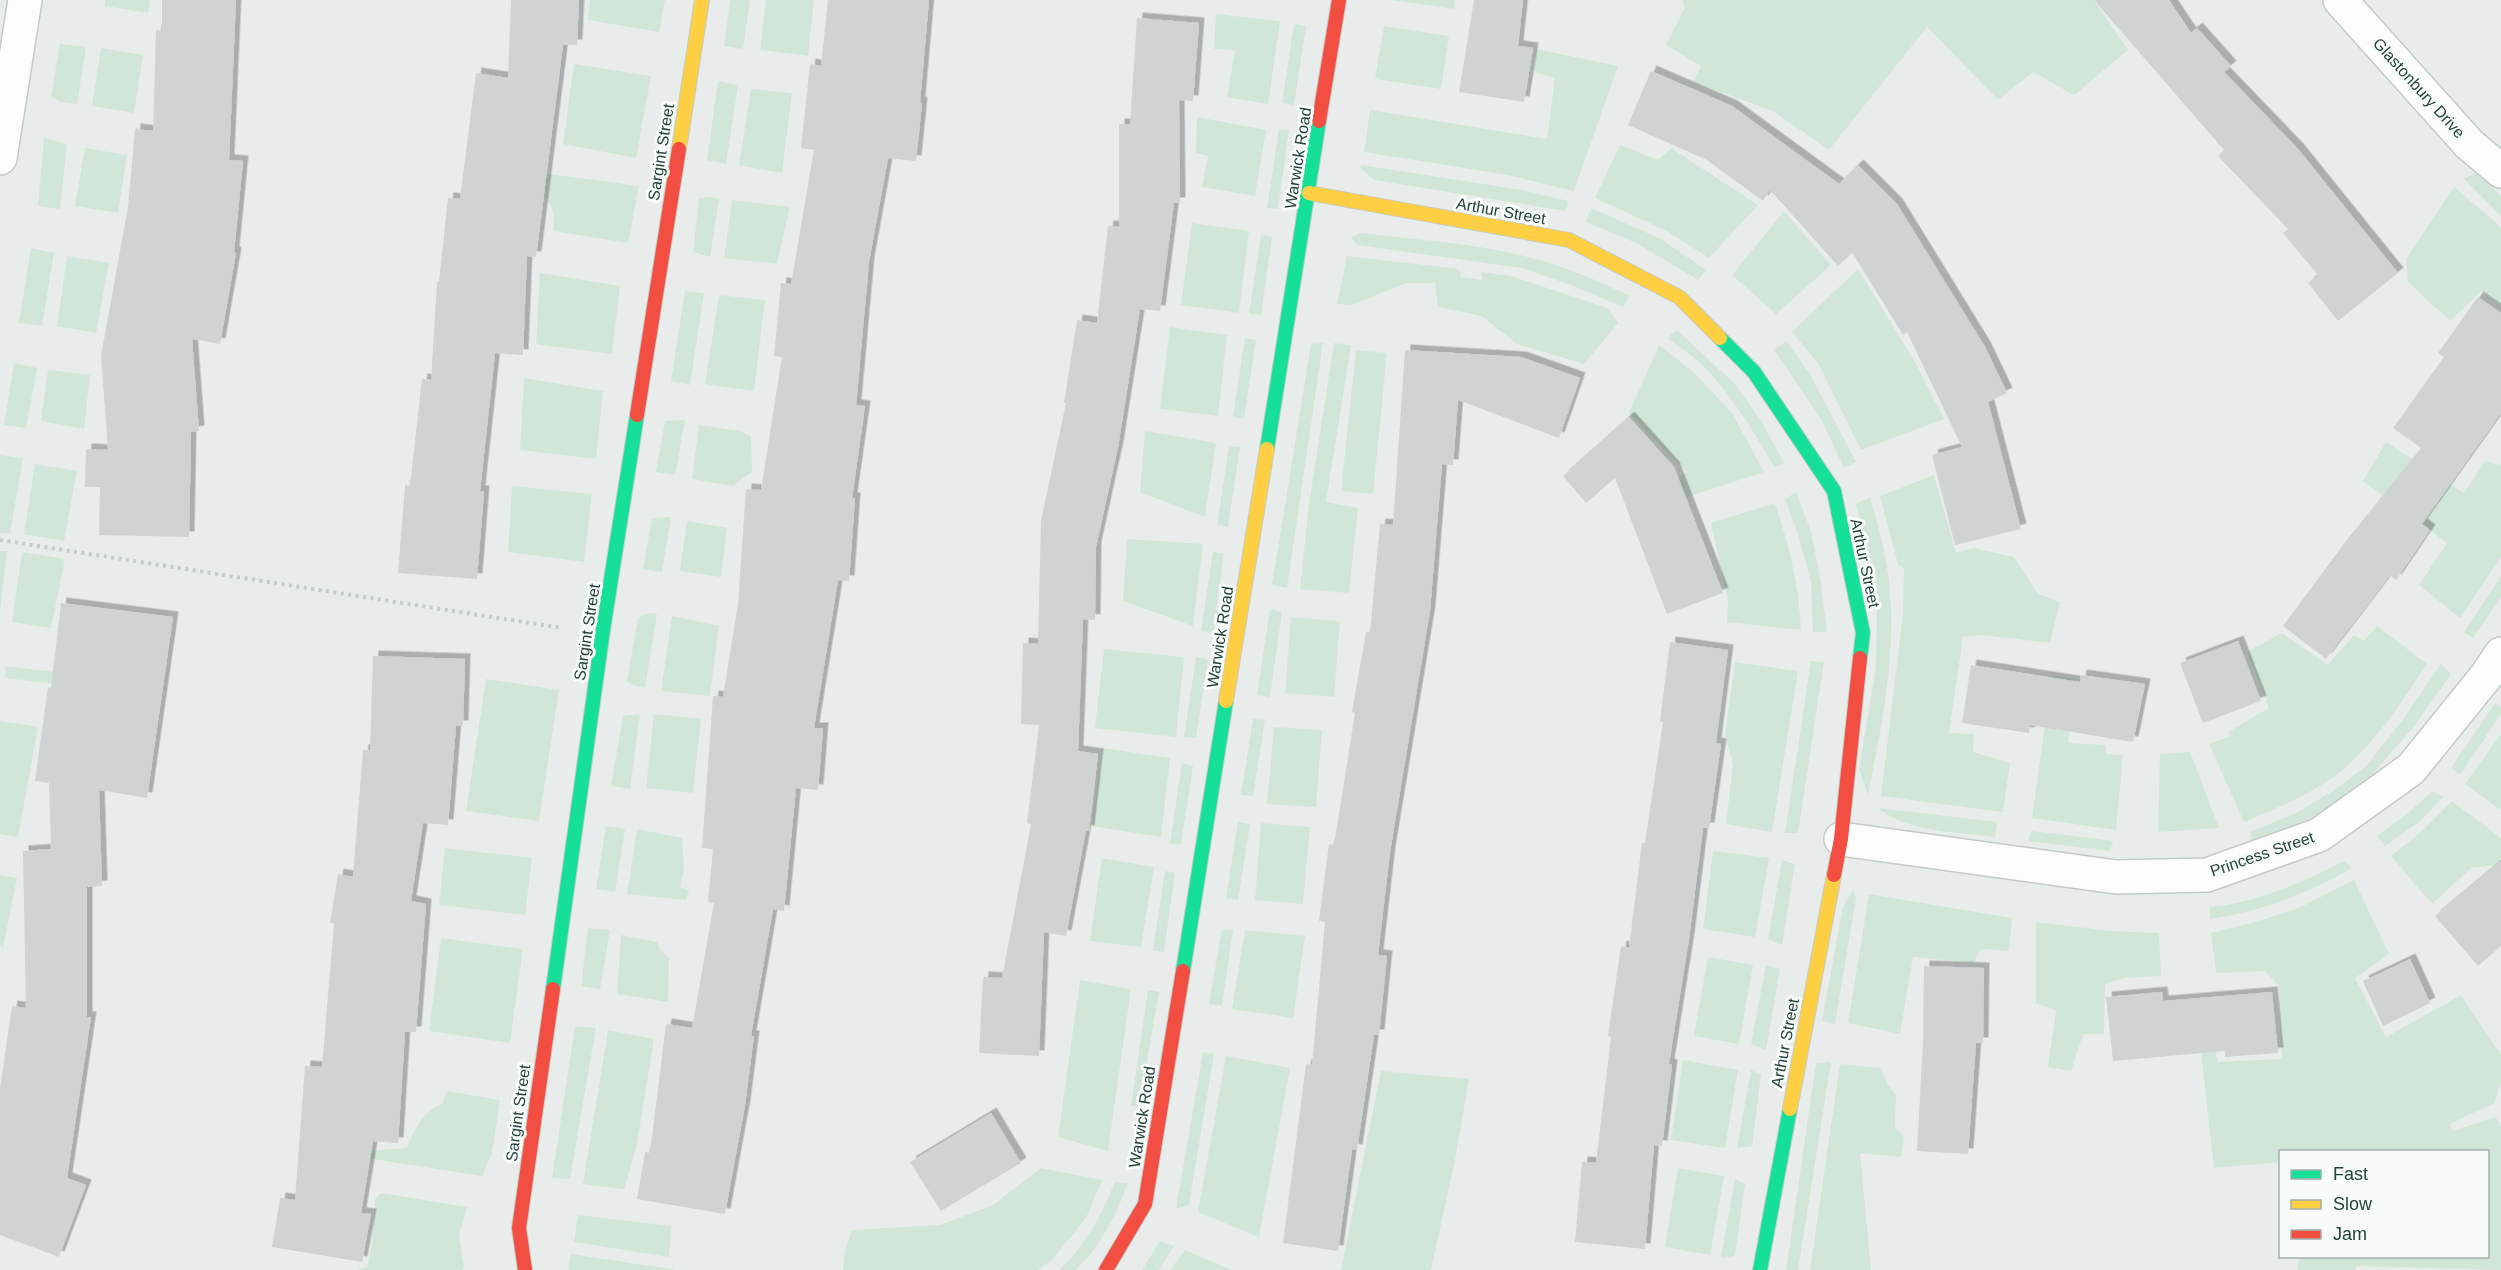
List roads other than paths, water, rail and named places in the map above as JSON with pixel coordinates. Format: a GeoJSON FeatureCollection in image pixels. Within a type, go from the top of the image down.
{"type":"FeatureCollection","features":[{"type":"Feature","properties":{"kind":"street"},"geometry":{"type":"LineString","coordinates":[[0,158],[25,0]]}},
{"type":"Feature","properties":{"kind":"street","name":"Sargint Street"},"geometry":{"type":"LineString","coordinates":[[525,1270],[519,1228],[603,630],[702,0]]}},
{"type":"Feature","properties":{"kind":"street","name":"Warwick Road"},"geometry":{"type":"LineString","coordinates":[[1106,1270],[1145,1204],[1339,0]]}},
{"type":"Feature","properties":{"kind":"street","name":"Glastonbury Drive"},"geometry":{"type":"LineString","coordinates":[[2340,0],[2469,144],[2501,171]]}},
{"type":"Feature","properties":{"kind":"street","name":"Arthur Street"},"geometry":{"type":"LineString","coordinates":[[1309,194],[1569,240],[1679,297],[1754,372],[1834,491],[1863,633],[1841,839],[1760,1270]]}},
{"type":"Feature","properties":{"kind":"street","name":"Princess Street"},"geometry":{"type":"LineString","coordinates":[[1841,839],[2116,877],[2207,875],[2319,835],[2411,769],[2487,675],[2501,654]]}}]}
